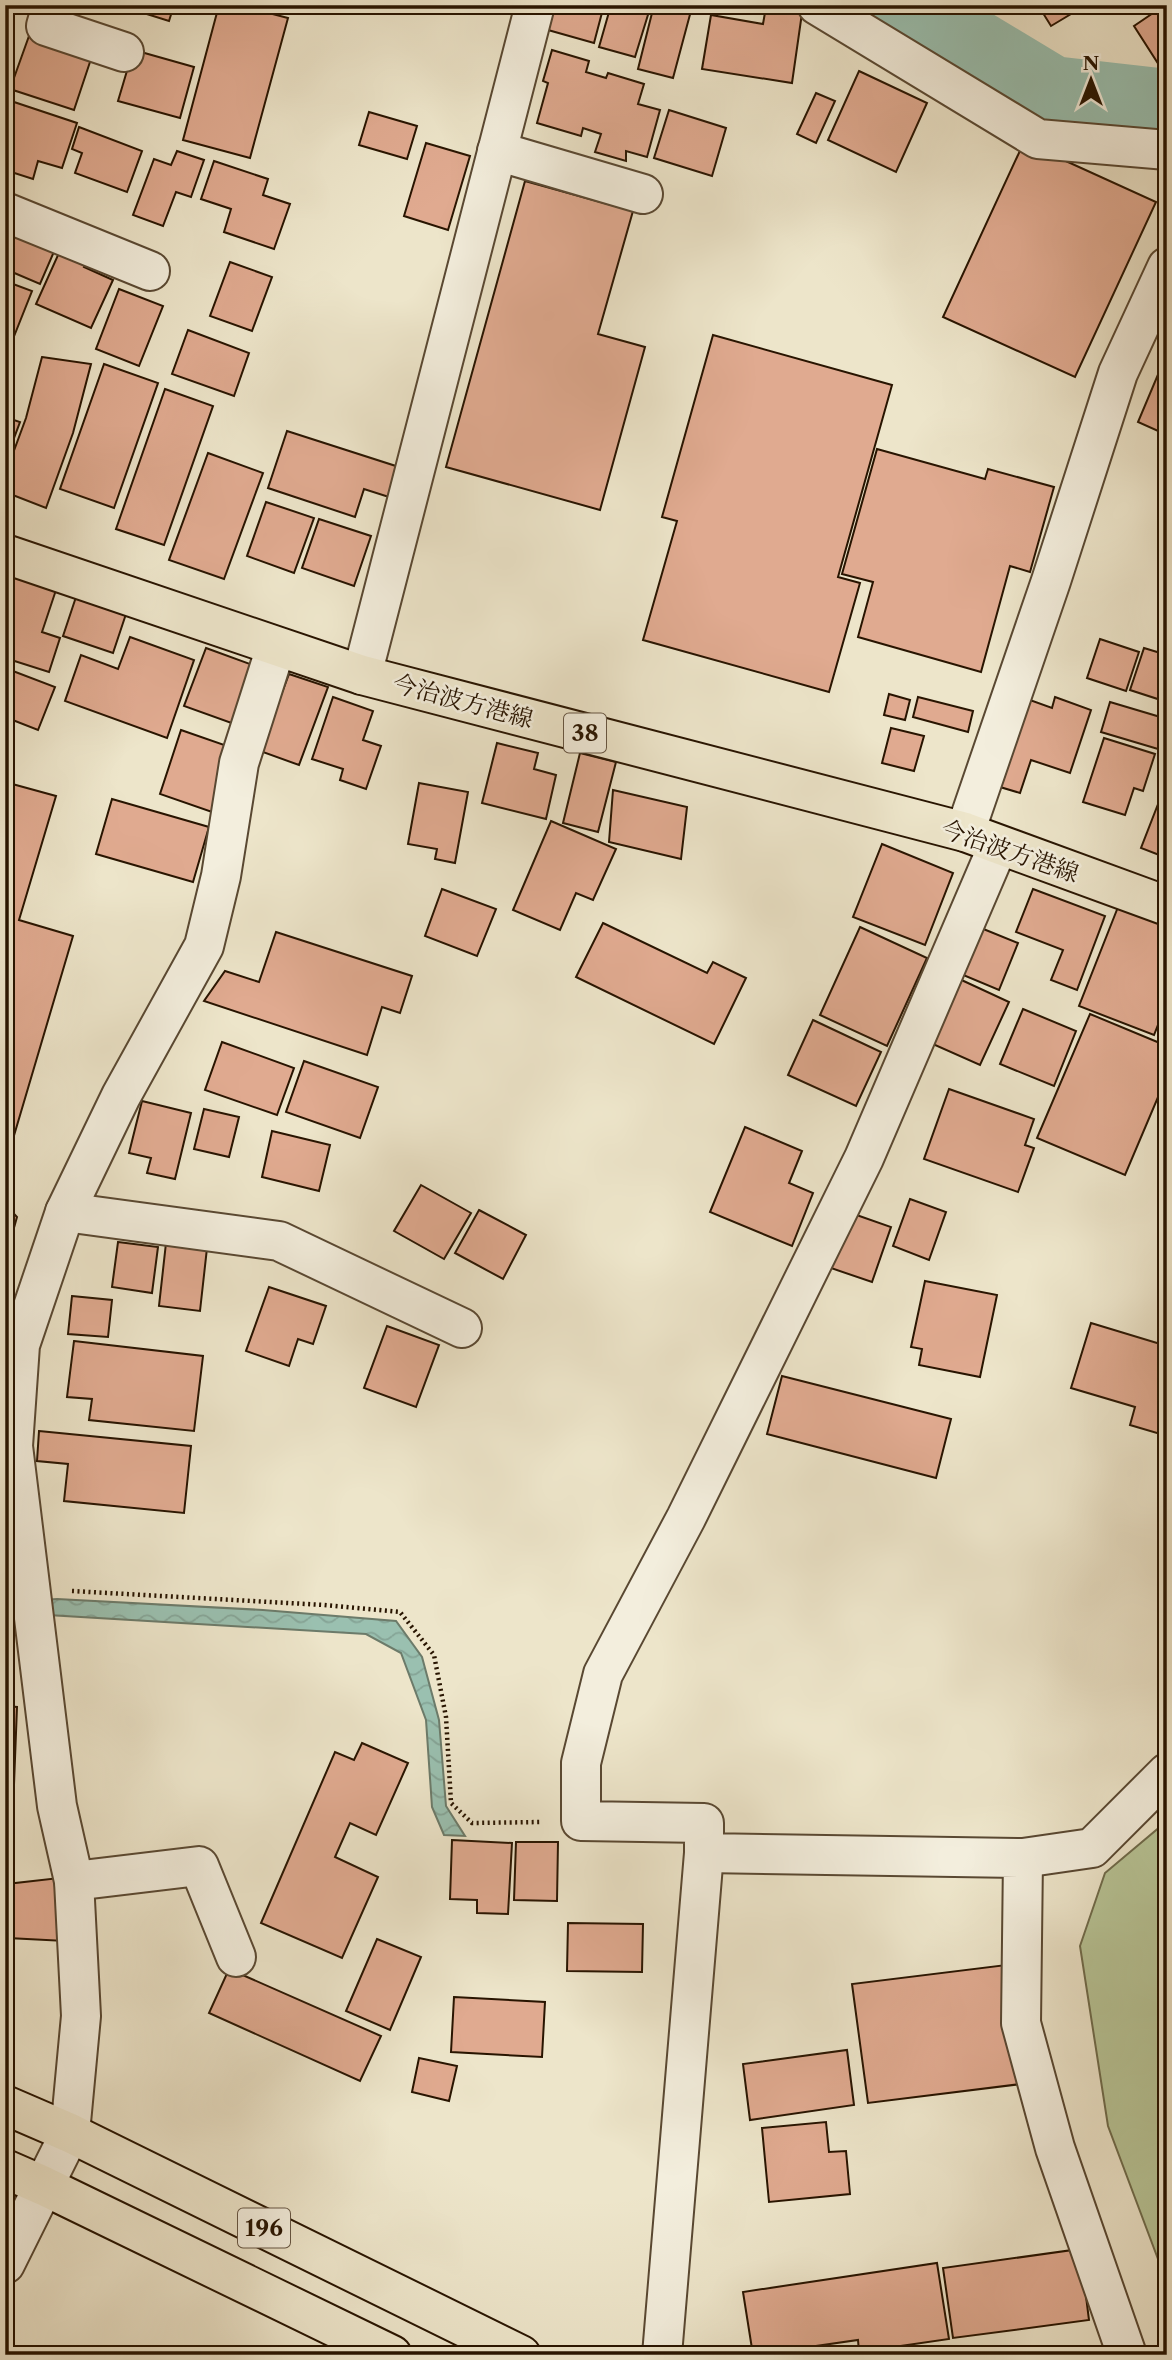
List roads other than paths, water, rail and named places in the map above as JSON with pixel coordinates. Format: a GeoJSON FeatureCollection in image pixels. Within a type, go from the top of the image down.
{"type":"FeatureCollection","features":[{"type":"Feature","properties":{"kind":"main road","name":"今治波方港線"},"geometry":{"type":"LineString","coordinates":[[5,554],[362,675],[981,839],[1167,906]]}},
{"type":"Feature","properties":{"kind":"main road","name":"196"},"geometry":{"type":"LineString","coordinates":[[5,2105],[70,2133],[521,2355]]}},
{"type":"Feature","properties":{"kind":"main road","name":"196"},"geometry":{"type":"LineString","coordinates":[[5,2169],[393,2355]]}},
{"type":"Feature","properties":{"kind":"street"},"geometry":{"type":"LineString","coordinates":[[52,5],[46,26],[124,52]]}},
{"type":"Feature","properties":{"kind":"street"},"geometry":{"type":"LineString","coordinates":[[362,675],[534,5]]}},
{"type":"Feature","properties":{"kind":"street"},"geometry":{"type":"LineString","coordinates":[[817,5],[1038,139],[1167,150]]}},
{"type":"Feature","properties":{"kind":"street"},"geometry":{"type":"LineString","coordinates":[[497,151],[643,194]]}},
{"type":"Feature","properties":{"kind":"street"},"geometry":{"type":"LineString","coordinates":[[5,212],[150,271]]}},
{"type":"Feature","properties":{"kind":"street"},"geometry":{"type":"LineString","coordinates":[[662,2355],[704,1853],[704,1823],[581,1821],[582,1763],[603,1674],[686,1518],[864,1158],[981,839],[1051,581],[1118,373],[1167,267]]}},
{"type":"Feature","properties":{"kind":"street"},"geometry":{"type":"LineString","coordinates":[[5,2264],[70,2133],[81,2016],[74,1881],[57,1806],[13,1446],[20,1345],[65,1212],[121,1096],[204,946],[221,876],[239,763],[276,647]]}},
{"type":"Feature","properties":{"kind":"street"},"geometry":{"type":"LineString","coordinates":[[65,1212],[279,1241],[461,1328]]}},
{"type":"Feature","properties":{"kind":"street"},"geometry":{"type":"LineString","coordinates":[[704,1853],[1023,1858],[1092,1848],[1167,1773]]}},
{"type":"Feature","properties":{"kind":"street"},"geometry":{"type":"LineString","coordinates":[[1023,1858],[1021,2023],[1055,2148],[1127,2355]]}},
{"type":"Feature","properties":{"kind":"street"},"geometry":{"type":"LineString","coordinates":[[74,1881],[199,1866],[236,1957]]}},
{"type":"Feature","properties":{"kind":"water"},"geometry":{"type":"Polygon","coordinates":[[[44,1600],[263,1610],[396,1621],[422,1657],[439,1720],[446,1806],[465,1836],[444,1835],[432,1807],[426,1720],[401,1653],[366,1634],[48,1615],[44,1600]]]}},
{"type":"Feature","properties":{"kind":"waterway"},"geometry":{"type":"LineString","coordinates":[[906,5],[1052,93],[1167,106]]}}]}
